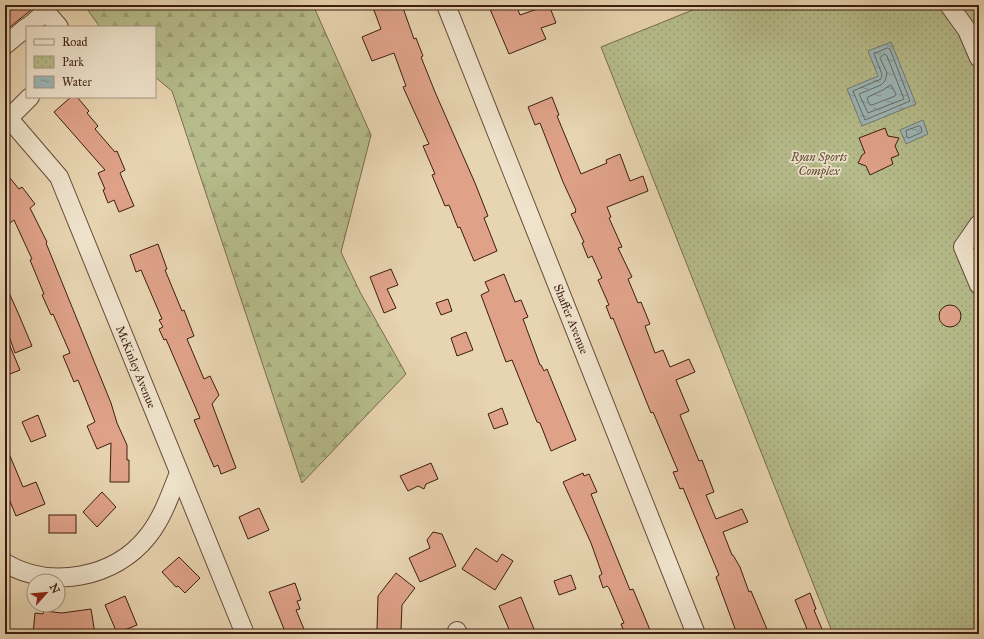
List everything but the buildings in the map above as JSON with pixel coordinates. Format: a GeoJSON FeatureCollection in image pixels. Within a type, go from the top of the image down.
{"type":"FeatureCollection","features":[{"type":"Feature","properties":{"kind":"street","name":"Shaffer Avenue"},"geometry":{"type":"LineString","coordinates":[[446,5],[696,634]]}},
{"type":"Feature","properties":{"kind":"street"},"geometry":{"type":"LineString","coordinates":[[949,5],[967,30],[979,58]]}},
{"type":"Feature","properties":{"kind":"street"},"geometry":{"type":"LineString","coordinates":[[28,26],[42,15],[47,14],[58,26]]}},
{"type":"Feature","properties":{"kind":"street"},"geometry":{"type":"LineString","coordinates":[[5,46],[26,28]]}},
{"type":"Feature","properties":{"kind":"street"},"geometry":{"type":"LineString","coordinates":[[7,116],[29,98]]}},
{"type":"Feature","properties":{"kind":"street","name":"McKinley Avenue"},"geometry":{"type":"LineString","coordinates":[[7,116],[59,177],[245,634]]}},
{"type":"Feature","properties":{"kind":"street"},"geometry":{"type":"LineString","coordinates":[[979,224],[963,247],[979,285]]}},
{"type":"Feature","properties":{"kind":"street"},"geometry":{"type":"LineString","coordinates":[[5,563],[20,570],[40,576],[61,578],[83,576],[103,570],[122,560],[139,546],[148,536],[160,518],[179,473]]}},
{"type":"Feature","properties":{"kind":"green space"},"geometry":{"type":"Polygon","coordinates":[[[84,5],[313,5],[371,135],[341,252],[360,292],[406,374],[302,483],[172,91],[156,78],[156,26],[99,26],[84,5]]]}},
{"type":"Feature","properties":{"kind":"green space","name":"Ryan Sports Complex"},"geometry":{"type":"Polygon","coordinates":[[[705,5],[979,5],[979,634],[833,634],[601,47],[705,5]]]}},
{"type":"Feature","properties":{"kind":"water"},"geometry":{"type":"Polygon","coordinates":[[[891,42],[916,104],[862,126],[847,89],[878,76],[868,51],[891,42]]]}},
{"type":"Feature","properties":{"kind":"water"},"geometry":{"type":"Polygon","coordinates":[[[923,120],[928,134],[906,144],[900,130],[923,120]]]}}]}
